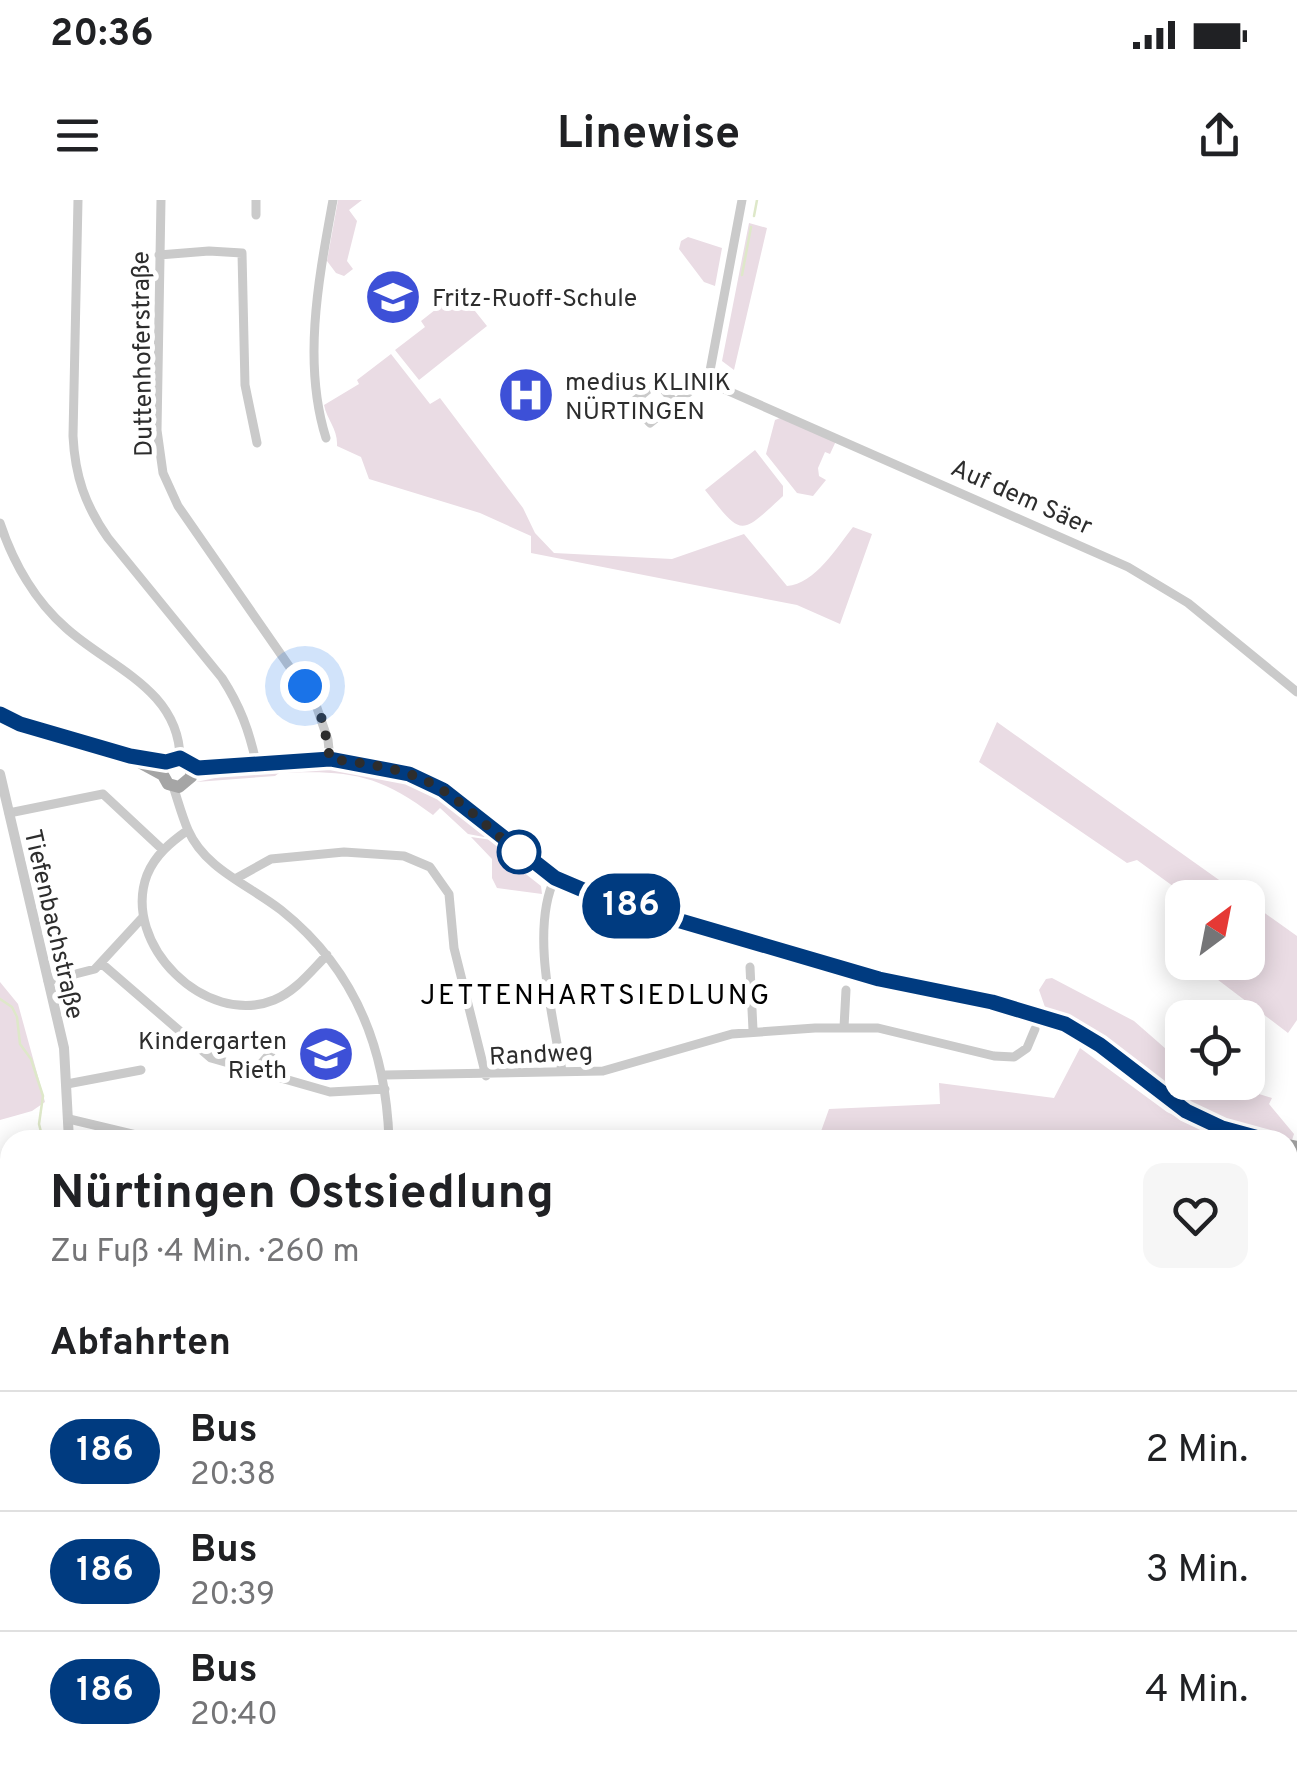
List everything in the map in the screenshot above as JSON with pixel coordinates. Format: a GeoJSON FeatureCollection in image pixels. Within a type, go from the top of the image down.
{"type":"FeatureCollection","features":[{"type":"Feature","properties":{"kind":"main road"},"geometry":{"type":"LineString","coordinates":[[0,714],[20,724],[178,773],[256,762],[330,759],[394,769],[428,782],[458,801],[555,878],[589,894],[879,979],[992,1002],[1065,1024],[1100,1045],[1186,1111],[1229,1130]]}},
{"type":"Feature","properties":{"kind":"street"},"geometry":{"type":"LineString","coordinates":[[78,200],[72,436],[81,492],[108,538],[230,690],[249,727],[256,762]]}},
{"type":"Feature","properties":{"kind":"street","name":"Duttenhoferstraße"},"geometry":{"type":"LineString","coordinates":[[161,200],[157,430],[164,473],[178,506],[316,705],[330,759]]}},
{"type":"Feature","properties":{"kind":"street"},"geometry":{"type":"LineString","coordinates":[[256,200],[256,216]]}},
{"type":"Feature","properties":{"kind":"street"},"geometry":{"type":"LineString","coordinates":[[326,438],[318,412],[315,340],[333,200]]}},
{"type":"Feature","properties":{"kind":"street"},"geometry":{"type":"LineString","coordinates":[[675,403],[655,384],[632,405],[650,423],[710,376],[742,200]]}},
{"type":"Feature","properties":{"kind":"street"},"geometry":{"type":"LineString","coordinates":[[159,255],[242,253],[245,385],[257,443]]}},
{"type":"Feature","properties":{"kind":"street","name":"Auf dem Säer"},"geometry":{"type":"LineString","coordinates":[[710,376],[717,386],[1128,566],[1188,603],[1297,692]]}},
{"type":"Feature","properties":{"kind":"street"},"geometry":{"type":"LineString","coordinates":[[0,523],[17,564],[45,606],[88,647],[126,670],[159,700],[178,734],[178,773],[188,830],[208,858],[280,910],[327,955],[362,1014],[384,1075],[387,1130]]}},
{"type":"Feature","properties":{"kind":"street","name":"Tiefenbachstraße"},"geometry":{"type":"LineString","coordinates":[[0,774],[64,1048],[69,1130]]}},
{"type":"Feature","properties":{"kind":"street"},"geometry":{"type":"LineString","coordinates":[[8,812],[103,794],[163,850]]}},
{"type":"Feature","properties":{"kind":"street"},"geometry":{"type":"LineString","coordinates":[[188,830],[163,850],[147,876],[142,897],[143,917],[154,945],[180,978],[202,994],[245,1006],[274,1000],[301,982],[327,955]]}},
{"type":"Feature","properties":{"kind":"street"},"geometry":{"type":"LineString","coordinates":[[235,880],[271,859],[327,854],[404,856],[430,867],[449,894],[454,948],[486,1076]]}},
{"type":"Feature","properties":{"kind":"street"},"geometry":{"type":"LineString","coordinates":[[555,878],[548,896],[546,986],[562,1071]]}},
{"type":"Feature","properties":{"kind":"street"},"geometry":{"type":"LineString","coordinates":[[48,982],[96,969],[143,917]]}},
{"type":"Feature","properties":{"kind":"street"},"geometry":{"type":"LineString","coordinates":[[101,963],[201,1052],[254,1072],[330,1092],[385,1089]]}},
{"type":"Feature","properties":{"kind":"street"},"geometry":{"type":"LineString","coordinates":[[750,967],[753,1030]]}},
{"type":"Feature","properties":{"kind":"street"},"geometry":{"type":"LineString","coordinates":[[844,1027],[846,990]]}},
{"type":"Feature","properties":{"kind":"street","name":"Randweg"},"geometry":{"type":"LineString","coordinates":[[384,1075],[603,1071],[753,1030],[844,1027],[912,1034],[1004,1057],[1022,1054],[1036,1029]]}},
{"type":"Feature","properties":{"kind":"street"},"geometry":{"type":"LineString","coordinates":[[254,1072],[273,1050]]}},
{"type":"Feature","properties":{"kind":"street"},"geometry":{"type":"LineString","coordinates":[[68,1084],[141,1070]]}},
{"type":"Feature","properties":{"kind":"street"},"geometry":{"type":"LineString","coordinates":[[69,1118],[117,1130]]}},
{"type":"Feature","properties":{"kind":"shaded area"},"geometry":{"type":"Polygon","coordinates":[[[338,200],[362,200],[349,210],[357,221],[347,261],[353,269],[344,276],[336,273],[327,261],[338,200]]]}},
{"type":"Feature","properties":{"kind":"shaded area"},"geometry":{"type":"Polygon","coordinates":[[[749,223],[767,228],[734,370],[722,361],[749,223]]]}},
{"type":"Feature","properties":{"kind":"shaded area"},"geometry":{"type":"Polygon","coordinates":[[[688,237],[722,248],[715,286],[704,282],[679,249],[681,241],[688,237]]]}},
{"type":"Feature","properties":{"kind":"shaded area"},"geometry":{"type":"Polygon","coordinates":[[[459,291],[487,326],[419,380],[395,350],[425,327],[421,321],[459,291]]]}},
{"type":"Feature","properties":{"kind":"shaded area"},"geometry":{"type":"Polygon","coordinates":[[[391,354],[430,404],[440,398],[523,508],[535,533],[554,553],[672,559],[744,534],[787,586],[816,572],[853,527],[872,534],[840,624],[797,605],[531,553],[531,536],[480,513],[369,479],[361,457],[337,446],[324,405],[359,384],[357,380],[391,354]]]}},
{"type":"Feature","properties":{"kind":"shaded area"},"geometry":{"type":"Polygon","coordinates":[[[780,418],[836,441],[830,454],[825,452],[818,468],[819,476],[826,480],[813,496],[797,493],[766,454],[775,420],[780,418]]]}},
{"type":"Feature","properties":{"kind":"shaded area"},"geometry":{"type":"Polygon","coordinates":[[[755,450],[783,486],[783,496],[757,519],[741,526],[705,490],[755,450]]]}},
{"type":"Feature","properties":{"kind":"shaded area"},"geometry":{"type":"Polygon","coordinates":[[[997,722],[1219,880],[1165,880],[1137,860],[1127,863],[979,762],[997,722]]]}},
{"type":"Feature","properties":{"kind":"shaded area"},"geometry":{"type":"Polygon","coordinates":[[[278,765],[354,767],[409,777],[442,794],[488,833],[484,837],[468,834],[440,808],[433,815],[378,782],[343,774],[279,773],[196,782],[278,765]]]}},
{"type":"Feature","properties":{"kind":"shaded area"},"geometry":{"type":"Polygon","coordinates":[[[471,837],[492,840],[513,864],[541,886],[542,894],[497,888],[492,878],[492,859],[471,837]]]}},
{"type":"Feature","properties":{"kind":"shaded area"},"geometry":{"type":"Polygon","coordinates":[[[1265,913],[1297,936],[1297,1020],[1288,1033],[1265,1016],[1265,1000],[1244,1000],[1218,980],[1265,980],[1265,913]]]}},
{"type":"Feature","properties":{"kind":"shaded area"},"geometry":{"type":"Polygon","coordinates":[[[1052,978],[1134,1021],[1165,1048],[1165,1092],[1096,1039],[1046,1010],[1039,990],[1046,979],[1052,978]]]}},
{"type":"Feature","properties":{"kind":"shaded area"},"geometry":{"type":"Polygon","coordinates":[[[0,982],[18,1004],[45,1102],[32,1111],[0,1120],[0,982]]]}},
{"type":"Feature","properties":{"kind":"shaded area"},"geometry":{"type":"Polygon","coordinates":[[[1080,1048],[1167,1112],[1204,1130],[822,1130],[829,1109],[940,1104],[939,1083],[1054,1098],[1080,1048]]]}},
{"type":"Feature","properties":{"kind":"shaded area"},"geometry":{"type":"Polygon","coordinates":[[[1265,1096],[1272,1098],[1269,1104],[1291,1130],[1254,1130],[1178,1100],[1265,1100],[1265,1096]]]}},
{"type":"Feature","properties":{"kind":"waterway"},"geometry":{"type":"LineString","coordinates":[[754,216],[757,200]]}},
{"type":"Feature","properties":{"kind":"waterway"},"geometry":{"type":"LineString","coordinates":[[742,275],[751,227]]}},
{"type":"Feature","properties":{"kind":"waterway"},"geometry":{"type":"LineString","coordinates":[[0,999],[12,1007],[17,1017],[20,1044],[31,1059],[43,1096],[40,1130]]}},
{"type":"Feature","properties":{"kind":"bus line","name":"186"},"geometry":{"type":"LineString","coordinates":[[0,714],[20,724],[130,756],[166,762],[175,757],[198,768],[330,759],[409,774],[443,790],[532,862],[570,886],[879,979],[992,1002],[1065,1024],[1100,1045],[1186,1111],[1228,1130]]}},
{"type":"Feature","properties":{"kind":"place","name":"Fritz-Ruoff-Schule"},"geometry":{"type":"Point","coordinates":[393,297]}},
{"type":"Feature","properties":{"kind":"place","name":"medius KLINIK NÜRTINGEN"},"geometry":{"type":"Point","coordinates":[526,395]}},
{"type":"Feature","properties":{"kind":"place","name":"Kindergarten Rieth"},"geometry":{"type":"Point","coordinates":[326,1054]}},
{"type":"Feature","properties":{"kind":"district","name":"JETTENHARTSIEDLUNG"},"geometry":{"type":"Point","coordinates":[596,994]}},
{"type":"Feature","properties":{"kind":"route"},"geometry":{"type":"LineString","coordinates":[[305,686],[323,721],[330,759],[394,769],[428,782],[458,801],[519,852]]}}]}
